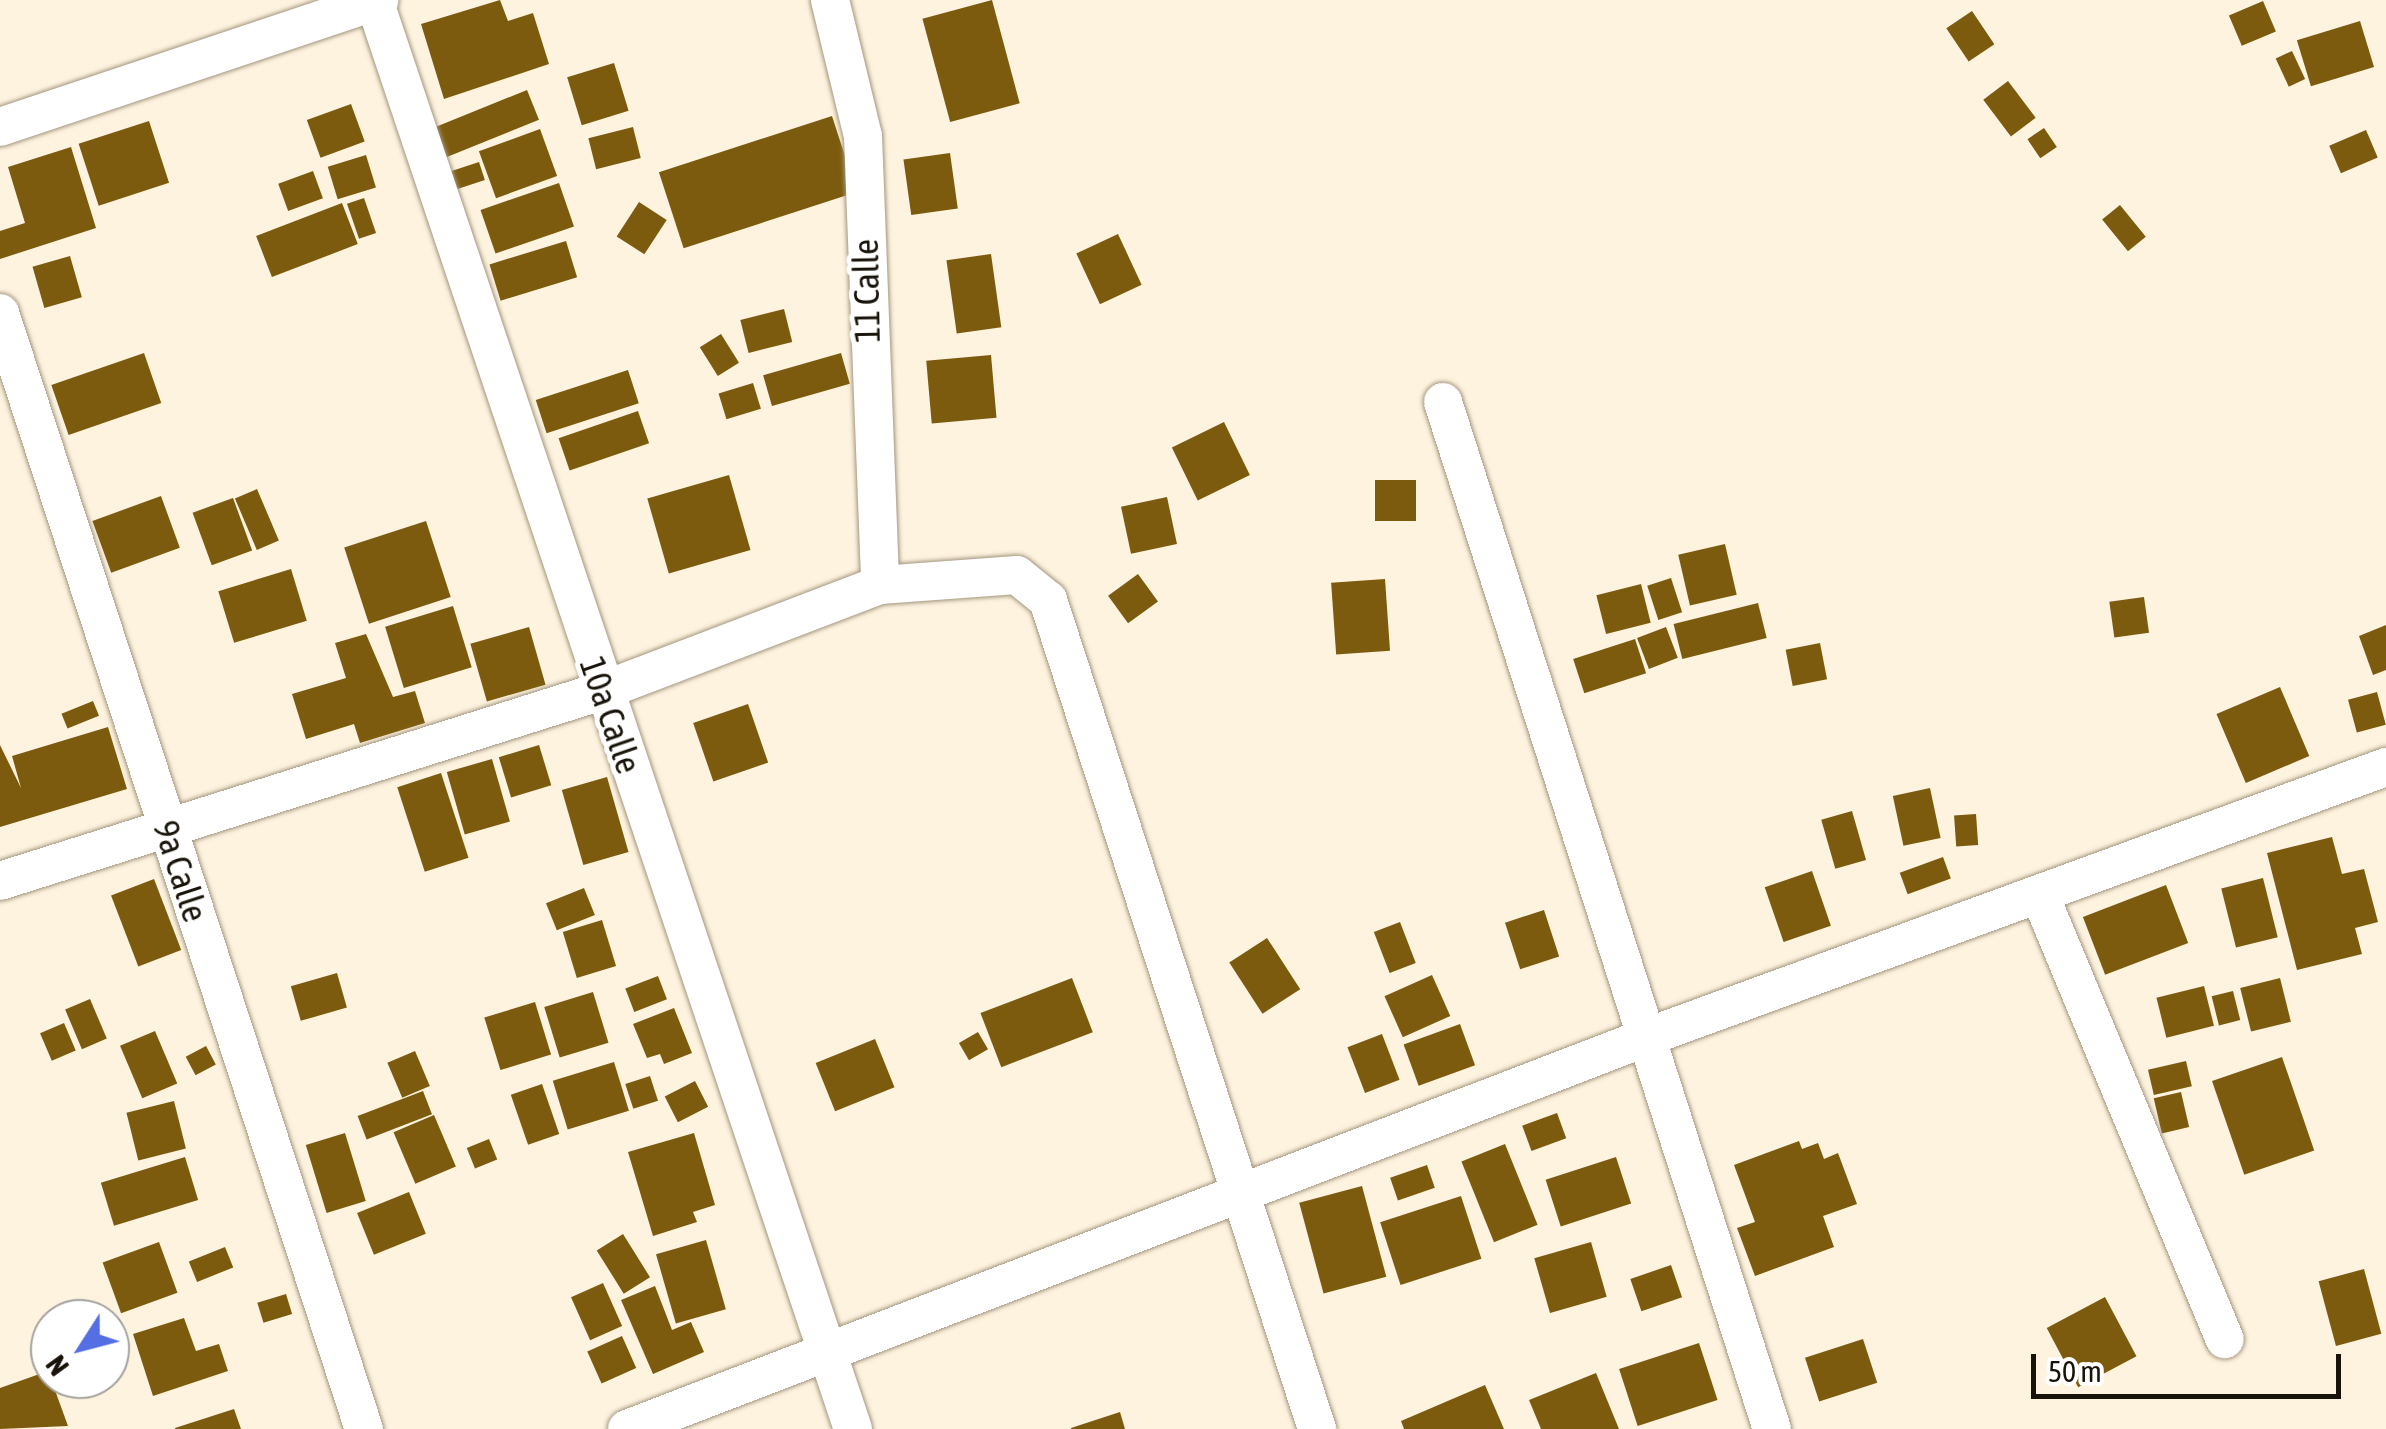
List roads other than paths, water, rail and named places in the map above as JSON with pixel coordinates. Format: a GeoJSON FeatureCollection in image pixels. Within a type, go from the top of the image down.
{"type":"FeatureCollection","features":[{"type":"Feature","properties":{"kind":"street"},"geometry":{"type":"LineString","coordinates":[[0,127],[376,0]]}},
{"type":"Feature","properties":{"kind":"street","name":"10a Calle"},"geometry":{"type":"LineString","coordinates":[[376,0],[602,692],[853,1429]]}},
{"type":"Feature","properties":{"kind":"street","name":"11 Calle"},"geometry":{"type":"LineString","coordinates":[[830,0],[863,136],[880,585]]}},
{"type":"Feature","properties":{"kind":"street","name":"9a Calle"},"geometry":{"type":"LineString","coordinates":[[0,312],[364,1429]]}},
{"type":"Feature","properties":{"kind":"street"},"geometry":{"type":"LineString","coordinates":[[1443,402],[1772,1429]]}},
{"type":"Feature","properties":{"kind":"street"},"geometry":{"type":"LineString","coordinates":[[0,881],[602,692],[880,585],[1017,575],[1048,600],[1317,1429]]}},
{"type":"Feature","properties":{"kind":"street"},"geometry":{"type":"LineString","coordinates":[[627,1429],[1646,1037],[2041,898],[2386,767]]}},
{"type":"Feature","properties":{"kind":"street"},"geometry":{"type":"LineString","coordinates":[[2041,898],[2225,1339]]}}]}
